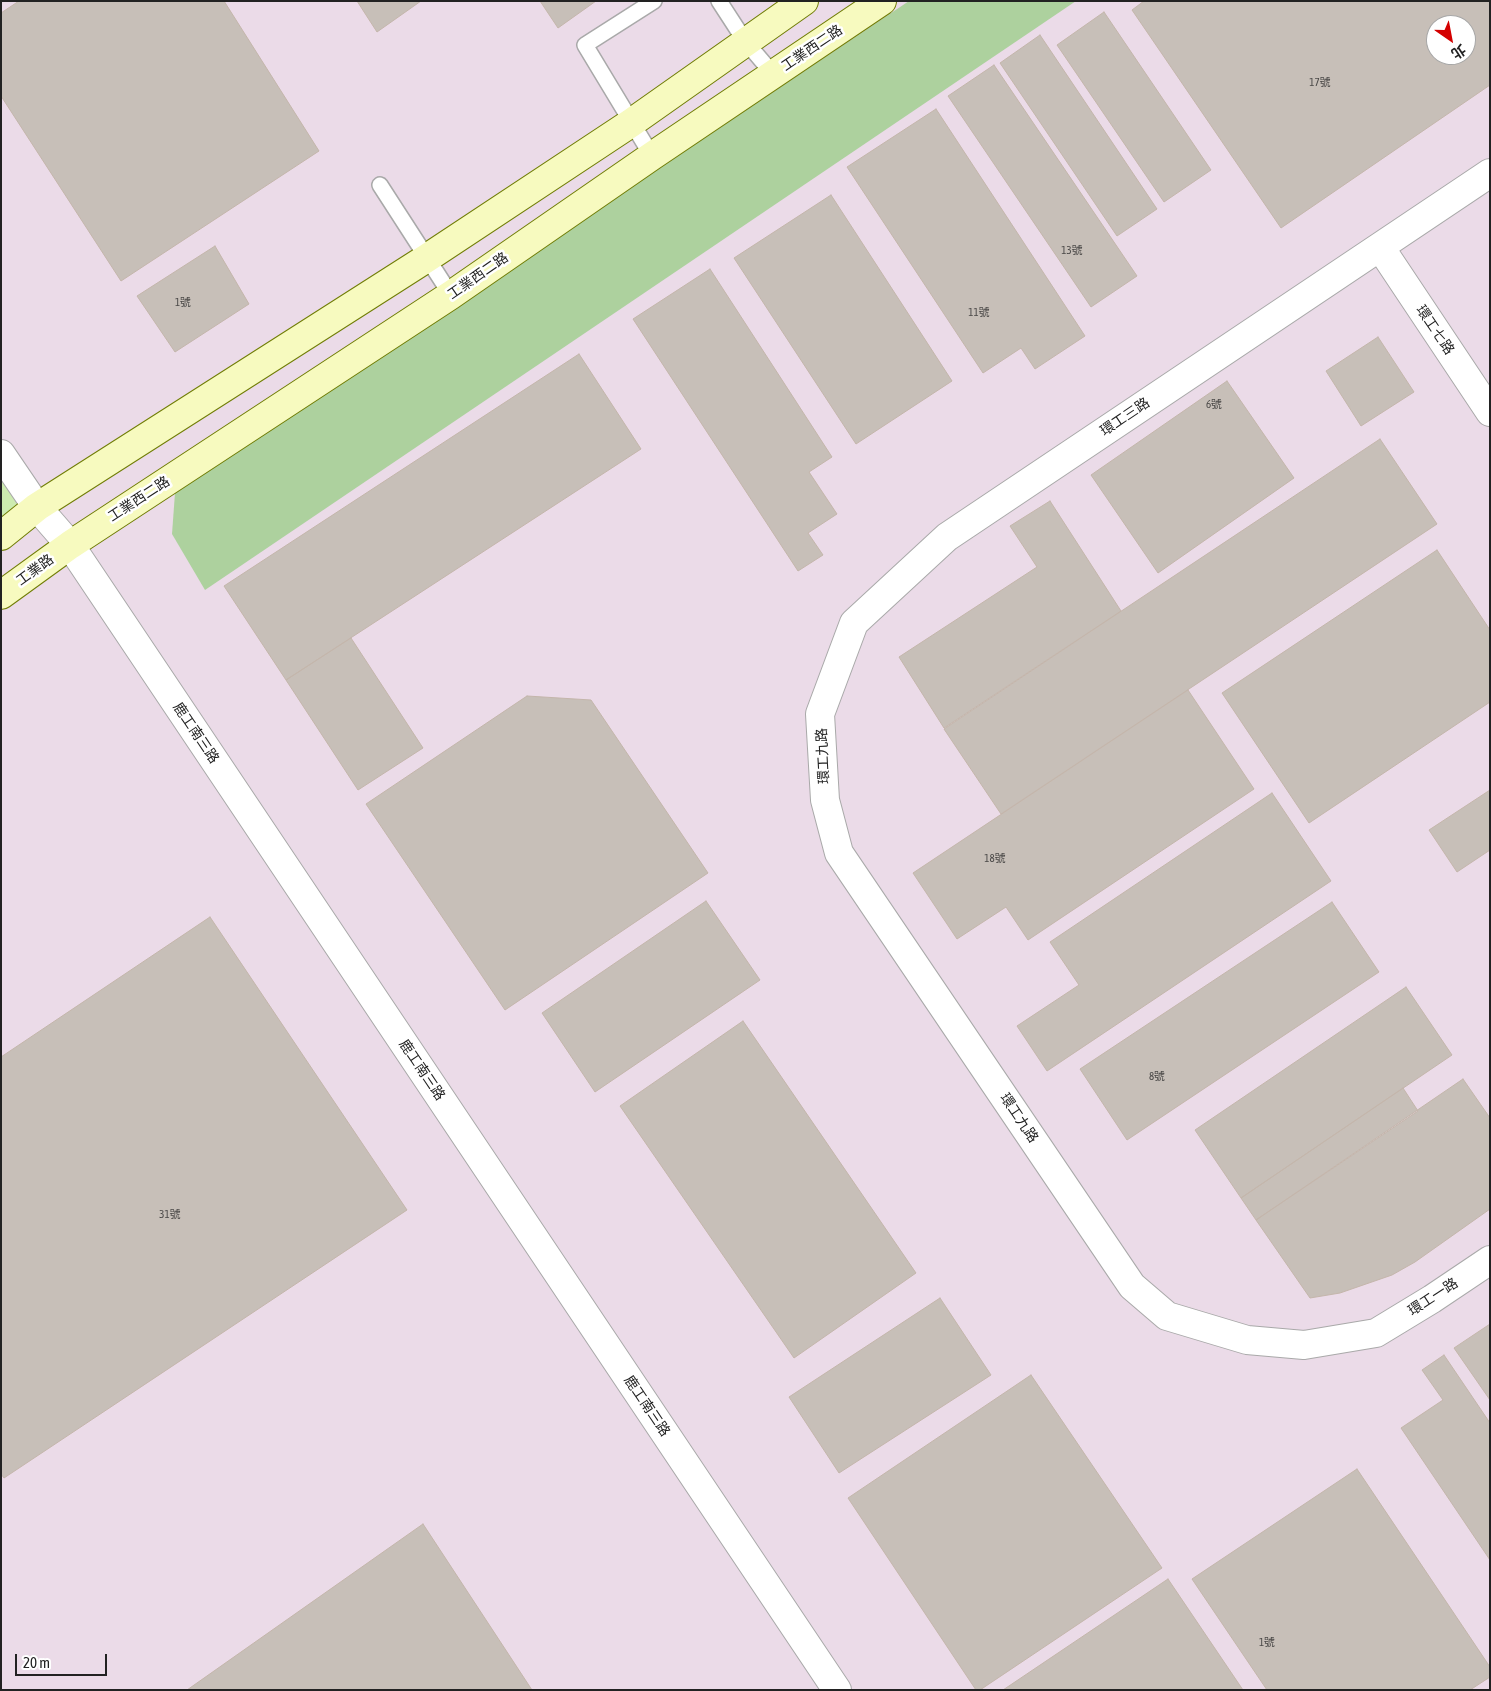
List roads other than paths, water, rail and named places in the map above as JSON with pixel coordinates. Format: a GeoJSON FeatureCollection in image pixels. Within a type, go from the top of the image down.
{"type":"FeatureCollection","features":[{"type":"Feature","properties":{"kind":"street"},"geometry":{"type":"LineString","coordinates":[[1,536],[37,507],[428,258],[631,123],[804,1]]}},
{"type":"Feature","properties":{"kind":"street","name":"工業西二路"},"geometry":{"type":"LineString","coordinates":[[70,545],[450,295],[882,1]]}},
{"type":"Feature","properties":{"kind":"street","name":"環工三路"},"geometry":{"type":"LineString","coordinates":[[820,714],[854,623],[947,537],[1490,173]]}},
{"type":"Feature","properties":{"kind":"street","name":"環工七路"},"geometry":{"type":"LineString","coordinates":[[1380,247],[1490,412]]}},
{"type":"Feature","properties":{"kind":"street","name":"鹿工南三路"},"geometry":{"type":"LineString","coordinates":[[1,454],[37,507],[70,545],[837,1690]]}},
{"type":"Feature","properties":{"kind":"street","name":"工業路"},"geometry":{"type":"LineString","coordinates":[[1,595],[70,545]]}},
{"type":"Feature","properties":{"kind":"street","name":"環工九路"},"geometry":{"type":"LineString","coordinates":[[820,714],[825,800],[839,853],[1132,1286],[1168,1316],[1247,1340],[1304,1345],[1376,1333]]}},
{"type":"Feature","properties":{"kind":"street","name":"環工一路"},"geometry":{"type":"LineString","coordinates":[[1376,1333],[1432,1299],[1490,1260]]}},
{"type":"Feature","properties":{"kind":"lane"},"geometry":{"type":"LineString","coordinates":[[652,156],[585,45],[654,1]]}},
{"type":"Feature","properties":{"kind":"lane"},"geometry":{"type":"LineString","coordinates":[[719,1],[745,41],[774,75]]}},
{"type":"Feature","properties":{"kind":"lane"},"geometry":{"type":"LineString","coordinates":[[380,186],[450,295]]}}]}
